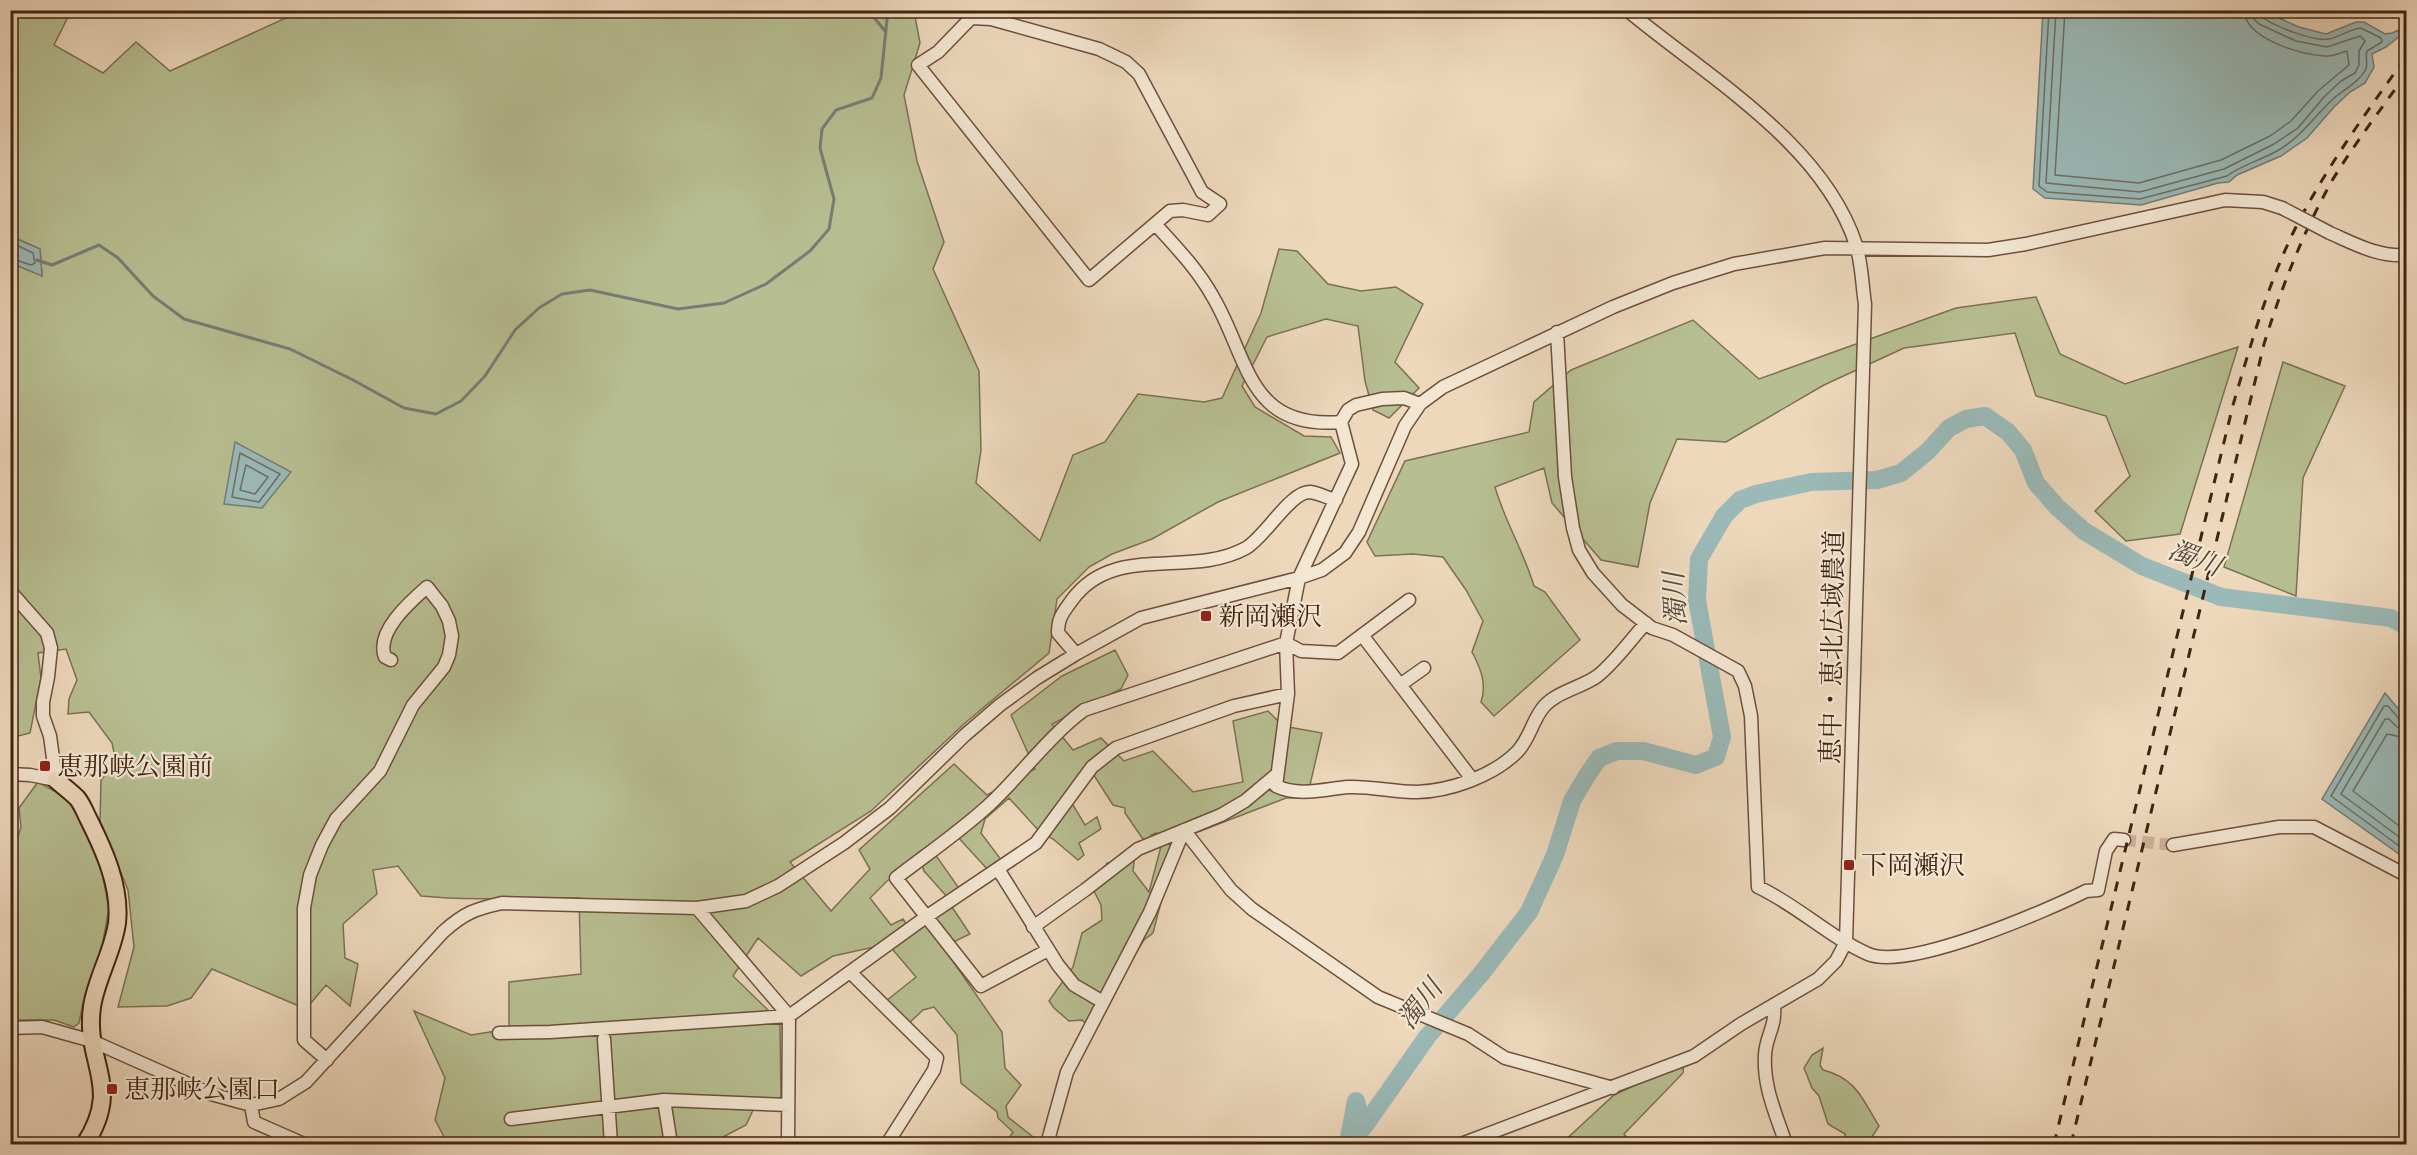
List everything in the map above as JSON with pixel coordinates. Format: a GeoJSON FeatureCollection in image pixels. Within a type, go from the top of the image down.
{"type":"FeatureCollection","features":[{"type":"Feature","properties":{"kind":"main road"},"geometry":{"type":"LineString","coordinates":[[56,780],[78,799],[104,852],[117,895],[117,925],[92,1007],[92,1041],[103,1082],[102,1108],[93,1132],[85,1144]]}},
{"type":"Feature","properties":{"kind":"street","name":"恵中・恵北広域農道"},"geometry":{"type":"LineString","coordinates":[[1627,10],[1723,86],[1797,150],[1829,189],[1857,247],[1865,304],[1846,942]]}},
{"type":"Feature","properties":{"kind":"street"},"geometry":{"type":"LineString","coordinates":[[971,18],[991,20],[1080,43],[1108,52],[1126,62],[1139,74],[1202,192],[1220,204],[1208,215],[1183,210],[1170,211],[1156,225],[1089,280],[918,65],[938,52],[971,18]]}},
{"type":"Feature","properties":{"kind":"street"},"geometry":{"type":"LineString","coordinates":[[10,1028],[42,1027],[92,1041],[211,1094],[251,1105],[279,1099],[306,1082],[443,932],[458,918],[475,909],[502,903],[697,908],[746,901],[778,886],[844,843],[890,808],[965,735],[1000,705],[1037,678],[1076,654],[1141,618],[1299,578],[1322,570],[1345,553],[1359,532],[1405,426],[1420,404],[1443,387],[1557,332],[1673,283],[1734,264],[1825,248],[1988,250],[2026,244],[2225,200],[2263,202],[2283,208],[2366,250],[2384,255],[2406,255]]}},
{"type":"Feature","properties":{"kind":"street"},"geometry":{"type":"LineString","coordinates":[[1156,225],[1188,261],[1213,296],[1235,340],[1245,370],[1266,400],[1278,410],[1304,420],[1341,422]]}},
{"type":"Feature","properties":{"kind":"street"},"geometry":{"type":"LineString","coordinates":[[1557,332],[1565,477],[1573,528],[1580,550],[1593,573],[1622,605],[1652,628],[1673,635],[1738,671],[1744,686],[1751,716],[1758,887],[1870,955],[1896,957],[1946,945],[2007,925],[2086,891],[2098,890],[2106,850],[2114,839],[2124,840]]}},
{"type":"Feature","properties":{"kind":"street"},"geometry":{"type":"LineString","coordinates":[[1420,404],[1404,398],[1382,399],[1356,405],[1348,410],[1341,422],[1352,464],[1299,578],[1286,643],[1288,694],[1276,786],[1308,792],[1349,787],[1418,792],[1439,789],[1495,769],[1517,752],[1535,724],[1542,708],[1557,697],[1599,675],[1646,623]]}},
{"type":"Feature","properties":{"kind":"street"},"geometry":{"type":"LineString","coordinates":[[1076,654],[1058,633],[1058,620],[1077,594],[1101,574],[1137,564],[1200,562],[1222,556],[1245,548],[1260,537],[1281,511],[1301,493],[1310,492],[1336,500]]}},
{"type":"Feature","properties":{"kind":"street"},"geometry":{"type":"LineString","coordinates":[[327,1060],[304,1040],[304,908],[310,875],[322,844],[336,819],[380,771],[413,705],[444,667],[452,636],[442,606],[427,587],[396,615],[384,646],[386,657],[391,660]]}},
{"type":"Feature","properties":{"kind":"street"},"geometry":{"type":"LineString","coordinates":[[10,591],[47,633],[51,648],[43,716],[51,736],[56,780],[10,774]]}},
{"type":"Feature","properties":{"kind":"street"},"geometry":{"type":"LineString","coordinates":[[1048,950],[981,986],[896,878],[988,805],[1042,751],[1065,724],[1084,710],[1286,643],[1301,651],[1338,653],[1409,600]]}},
{"type":"Feature","properties":{"kind":"street"},"geometry":{"type":"LineString","coordinates":[[1362,635],[1472,779]]}},
{"type":"Feature","properties":{"kind":"street"},"geometry":{"type":"LineString","coordinates":[[1400,685],[1424,668]]}},
{"type":"Feature","properties":{"kind":"street"},"geometry":{"type":"LineString","coordinates":[[499,1033],[550,1032],[789,1016],[926,917],[1036,843],[1092,767],[1104,755],[1116,748],[1234,706],[1288,694]]}},
{"type":"Feature","properties":{"kind":"street"},"geometry":{"type":"LineString","coordinates":[[1033,927],[1138,849],[1221,815],[1245,801],[1276,775]]}},
{"type":"Feature","properties":{"kind":"street"},"geometry":{"type":"LineString","coordinates":[[2173,846],[2279,827],[2314,827],[2406,875]]}},
{"type":"Feature","properties":{"kind":"street"},"geometry":{"type":"LineString","coordinates":[[1047,1144],[1067,1072],[1150,912],[1184,830]]}},
{"type":"Feature","properties":{"kind":"street"},"geometry":{"type":"LineString","coordinates":[[1184,830],[1231,890],[1252,909],[1378,997],[1468,1035],[1505,1058],[1614,1088]]}},
{"type":"Feature","properties":{"kind":"street"},"geometry":{"type":"LineString","coordinates":[[998,869],[1048,950],[1074,984],[1103,1002]]}},
{"type":"Feature","properties":{"kind":"street"},"geometry":{"type":"LineString","coordinates":[[697,908],[789,1016],[788,1140],[793,1144]]}},
{"type":"Feature","properties":{"kind":"street"},"geometry":{"type":"LineString","coordinates":[[1461,1144],[1694,1056],[1818,979],[1836,962],[1846,942]]}},
{"type":"Feature","properties":{"kind":"street"},"geometry":{"type":"LineString","coordinates":[[851,973],[937,1058],[934,1070],[887,1144]]}},
{"type":"Feature","properties":{"kind":"street"},"geometry":{"type":"LineString","coordinates":[[1774,1005],[1775,1020],[1765,1052],[1765,1078],[1786,1144]]}},
{"type":"Feature","properties":{"kind":"street"},"geometry":{"type":"LineString","coordinates":[[604,1039],[611,1144]]}},
{"type":"Feature","properties":{"kind":"street"},"geometry":{"type":"LineString","coordinates":[[511,1119],[664,1100],[788,1105]]}},
{"type":"Feature","properties":{"kind":"street"},"geometry":{"type":"LineString","coordinates":[[664,1100],[671,1144]]}},
{"type":"Feature","properties":{"kind":"street"},"geometry":{"type":"LineString","coordinates":[[251,1105],[254,1122],[304,1144]]}},
{"type":"Feature","properties":{"kind":"green space"},"geometry":{"type":"Polygon","coordinates":[[[11,11],[71,11],[54,45],[103,73],[136,42],[170,71],[301,11],[914,11],[920,43],[904,95],[917,161],[944,242],[933,269],[979,371],[981,450],[976,483],[1040,541],[1073,455],[1105,442],[1138,394],[1204,402],[1222,398],[1261,313],[1279,249],[1297,251],[1328,284],[1361,291],[1396,287],[1423,304],[1395,362],[1419,388],[1389,418],[1373,410],[1365,381],[1358,326],[1326,319],[1267,337],[1242,386],[1255,407],[1304,436],[1331,437],[1340,453],[1218,502],[1152,539],[1112,554],[1089,567],[1057,599],[1049,653],[965,723],[871,811],[790,862],[831,911],[870,869],[859,850],[954,764],[987,795],[1035,769],[1011,715],[1062,676],[1115,650],[1128,675],[1121,689],[1052,724],[1073,750],[1101,738],[1124,761],[1153,751],[1193,792],[1243,782],[1233,721],[1268,711],[1283,726],[1322,733],[1307,798],[1286,798],[1177,840],[1153,933],[1144,940],[1129,963],[1104,988],[1102,1014],[1092,1030],[1082,1020],[1069,1021],[1049,1001],[1073,967],[1082,933],[1102,920],[1101,905],[1094,891],[1107,863],[1125,863],[1135,854],[1133,871],[1149,892],[1164,835],[1156,833],[1151,835],[1148,843],[1145,842],[1125,813],[1125,808],[1113,805],[1088,766],[1067,795],[1085,825],[1097,817],[1101,829],[1079,843],[1084,855],[1078,860],[1053,839],[1039,831],[1009,798],[985,819],[981,833],[1002,861],[989,871],[956,835],[934,853],[961,891],[949,899],[924,871],[920,858],[887,881],[870,898],[891,925],[903,919],[908,927],[923,924],[952,907],[970,934],[943,947],[1002,1032],[1005,1068],[1021,1085],[1006,1106],[1008,1117],[1042,1144],[1005,1144],[1013,1132],[998,1118],[997,1112],[961,1083],[957,1035],[934,1007],[923,1010],[908,1024],[886,1001],[916,977],[888,944],[833,956],[801,976],[758,938],[733,976],[773,1015],[780,1026],[781,1098],[755,1106],[746,1125],[721,1138],[721,1144],[704,1144],[702,1141],[691,1144],[448,1144],[435,1120],[445,1078],[414,1011],[471,1035],[509,1029],[509,982],[581,974],[579,898],[480,899],[421,896],[398,866],[373,870],[377,894],[343,924],[345,958],[358,964],[350,1006],[326,985],[306,1009],[212,969],[191,998],[167,1006],[118,1007],[134,947],[128,890],[100,822],[101,780],[116,762],[112,743],[89,712],[68,714],[69,699],[77,680],[66,649],[38,653],[41,678],[30,733],[11,738],[11,263],[42,275],[40,249],[11,236],[11,11]]]}},
{"type":"Feature","properties":{"kind":"green space"},"geometry":{"type":"Polygon","coordinates":[[[2036,297],[2060,354],[2125,384],[2238,347],[2180,534],[2126,541],[2095,511],[2130,476],[2106,416],[2036,396],[2015,333],[1904,348],[1824,385],[1726,442],[1677,439],[1650,503],[1638,567],[1601,560],[1552,503],[1544,468],[1495,487],[1534,586],[1545,592],[1580,640],[1494,716],[1481,702],[1482,677],[1472,652],[1483,621],[1466,590],[1443,557],[1413,554],[1375,556],[1367,542],[1405,461],[1529,432],[1534,402],[1571,370],[1693,320],[1759,379],[1956,308],[2036,297]]]}},
{"type":"Feature","properties":{"kind":"green space"},"geometry":{"type":"Polygon","coordinates":[[[2283,362],[2345,386],[2303,478],[2296,596],[2224,567],[2283,362]]]}},
{"type":"Feature","properties":{"kind":"green space"},"geometry":{"type":"Polygon","coordinates":[[[38,782],[69,799],[100,863],[109,908],[102,947],[85,994],[79,1023],[74,1027],[54,1020],[11,1020],[11,854],[21,827],[19,808],[38,782]]]}},
{"type":"Feature","properties":{"kind":"green space"},"geometry":{"type":"Polygon","coordinates":[[[1823,1048],[1820,1065],[1823,1070],[1851,1084],[1879,1126],[1870,1140],[1872,1144],[1845,1144],[1845,1134],[1828,1124],[1819,1096],[1812,1088],[1804,1068],[1812,1055],[1823,1048]]]}},
{"type":"Feature","properties":{"kind":"green space"},"geometry":{"type":"Polygon","coordinates":[[[1684,1062],[1683,1073],[1624,1134],[1633,1144],[1561,1144],[1614,1095],[1684,1062]]]}},
{"type":"Feature","properties":{"kind":"water"},"geometry":{"type":"Polygon","coordinates":[[[2043,11],[2263,11],[2299,27],[2326,34],[2356,22],[2364,22],[2385,34],[2406,27],[2406,31],[2386,47],[2372,54],[2374,67],[2365,83],[2350,92],[2334,107],[2307,138],[2281,156],[2237,175],[2229,182],[2218,183],[2141,205],[2045,198],[2033,189],[2043,11]]]}},
{"type":"Feature","properties":{"kind":"water"},"geometry":{"type":"Polygon","coordinates":[[[10,236],[40,249],[42,276],[11,263],[10,236]]]}},
{"type":"Feature","properties":{"kind":"water"},"geometry":{"type":"Polygon","coordinates":[[[235,442],[291,472],[262,508],[224,504],[235,442]]]}},
{"type":"Feature","properties":{"kind":"water"},"geometry":{"type":"Polygon","coordinates":[[[2385,693],[2406,718],[2406,859],[2322,799],[2385,693]]]}},
{"type":"Feature","properties":{"kind":"waterway"},"geometry":{"type":"LineString","coordinates":[[868,10],[885,31]]}},
{"type":"Feature","properties":{"kind":"waterway"},"geometry":{"type":"LineString","coordinates":[[37,260],[52,265],[99,245],[118,258],[153,296],[184,319],[290,349],[404,408],[436,414],[461,401],[485,376],[515,330],[539,308],[562,294],[590,290],[678,309],[724,303],[766,284],[810,251],[829,229],[834,199],[820,148],[822,129],[836,110],[872,98],[881,78],[888,10]]}},
{"type":"Feature","properties":{"kind":"waterway","name":"濁川"},"geometry":{"type":"LineString","coordinates":[[1343,1144],[1348,1143],[1356,1101],[1363,1128],[1427,1037],[1481,974],[1529,912],[1555,855],[1572,801],[1599,758],[1617,751],[1643,751],[1696,765],[1716,757],[1722,737],[1697,600],[1699,559],[1724,516],[1740,500],[1756,494],[1811,482],[1877,480],[1901,473],[1928,451],[1949,428],[1966,419],[1985,416],[2008,432],[2023,450],[2036,483],[2057,507],[2084,531],[2142,566],[2221,597],[2391,618],[2406,626]]}},
{"type":"Feature","properties":{"kind":"tunnel"},"geometry":{"type":"LineString","coordinates":[[2124,840],[2173,845]]}},
{"type":"Feature","properties":{"kind":"railway"},"geometry":{"type":"LineString","coordinates":[[2054,1144],[2233,405],[2260,318],[2275,274],[2305,210],[2346,142],[2406,57]]}},
{"type":"Feature","properties":{"kind":"railway"},"geometry":{"type":"LineString","coordinates":[[2071,1144],[2264,344],[2294,260],[2322,199],[2350,152],[2406,74]]}},
{"type":"Feature","properties":{"kind":"place","name":"新岡瀬沢"},"geometry":{"type":"Point","coordinates":[1206,616]}},
{"type":"Feature","properties":{"kind":"place","name":"恵那峡公園前"},"geometry":{"type":"Point","coordinates":[45,766]}},
{"type":"Feature","properties":{"kind":"place","name":"下岡瀬沢"},"geometry":{"type":"Point","coordinates":[1849,865]}},
{"type":"Feature","properties":{"kind":"place","name":"恵那峡公園口"},"geometry":{"type":"Point","coordinates":[112,1089]}}]}
